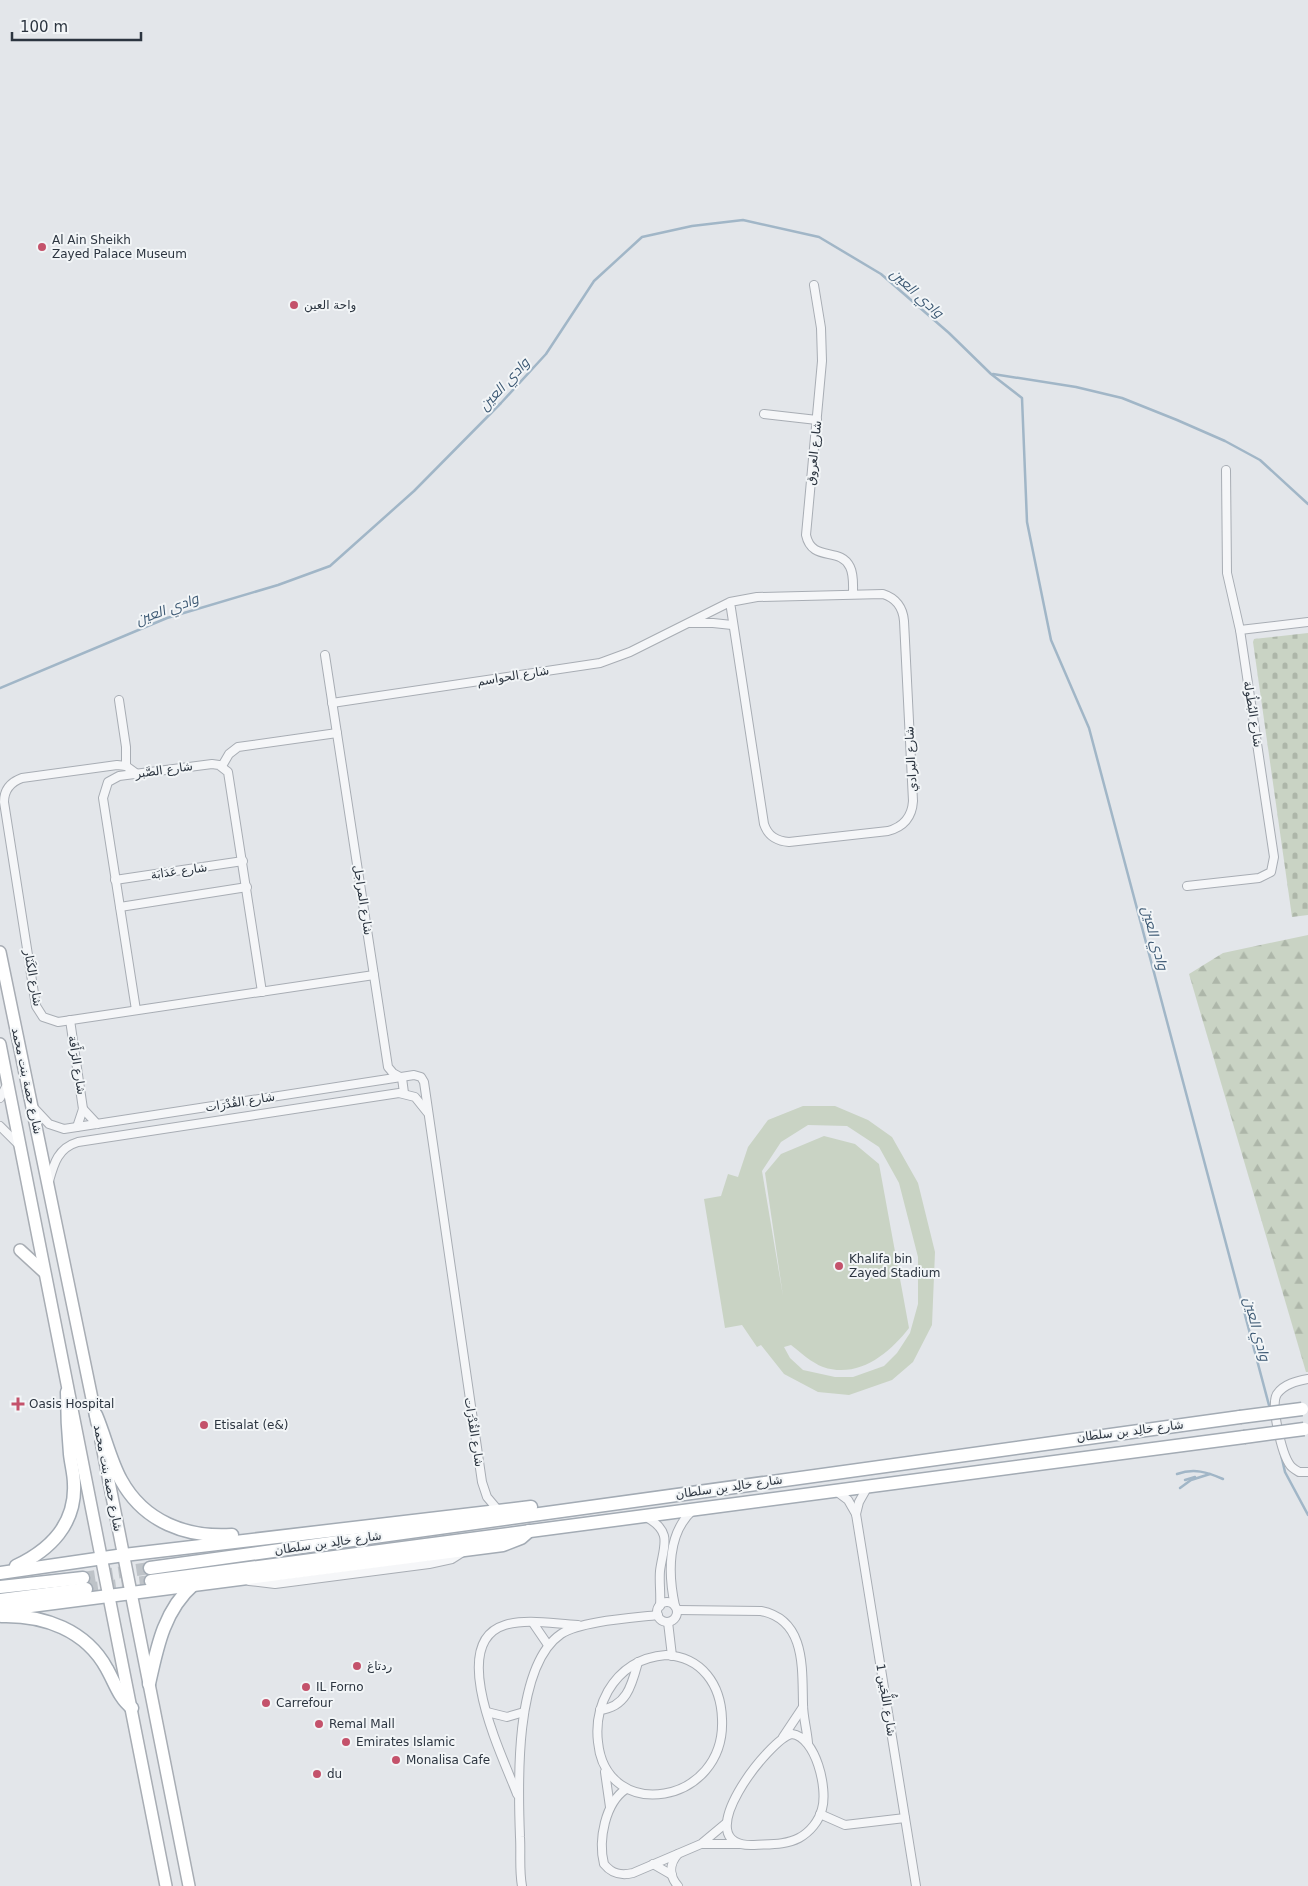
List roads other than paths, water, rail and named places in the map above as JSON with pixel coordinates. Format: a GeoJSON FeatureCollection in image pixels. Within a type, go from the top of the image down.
{"type":"FeatureCollection","features":[{"type":"Feature","properties":{"kind":"main road","name":"شارع حصة بنت محمد"},"geometry":{"type":"LineString","coordinates":[[0,952],[96,1415],[189,1886]]}},
{"type":"Feature","properties":{"kind":"main road","name":"شارع حصة بنت محمد"},"geometry":{"type":"LineString","coordinates":[[0,1044],[67,1392],[132,1708],[166,1886]]}},
{"type":"Feature","properties":{"kind":"main road"},"geometry":{"type":"LineString","coordinates":[[20,1250],[44,1272]]}},
{"type":"Feature","properties":{"kind":"main road"},"geometry":{"type":"LineString","coordinates":[[0,1572],[33,1558],[47,1548],[58,1536],[68,1519],[74,1491],[68,1436],[67,1392]]}},
{"type":"Feature","properties":{"kind":"main road","name":"شارع خالِد بن سلطان"},"geometry":{"type":"LineString","coordinates":[[1305,1408],[586,1508],[150,1574],[645,1516],[1306,1429]]}},
{"type":"Feature","properties":{"kind":"main road"},"geometry":{"type":"LineString","coordinates":[[96,1415],[116,1470],[127,1490],[141,1507],[168,1525],[188,1532],[210,1536],[318,1529],[340,1530]]}},
{"type":"Feature","properties":{"kind":"main road"},"geometry":{"type":"LineString","coordinates":[[0,1572],[124,1555],[498,1510],[542,1506],[586,1508]]}},
{"type":"Feature","properties":{"kind":"main road"},"geometry":{"type":"LineString","coordinates":[[0,1610],[509,1543],[521,1538],[531,1530]]}},
{"type":"Feature","properties":{"kind":"main road"},"geometry":{"type":"LineString","coordinates":[[0,1587],[85,1583],[0,1600]]}},
{"type":"Feature","properties":{"kind":"main road"},"geometry":{"type":"LineString","coordinates":[[149,1684],[158,1646],[169,1616],[178,1599],[194,1584]]}},
{"type":"Feature","properties":{"kind":"main road"},"geometry":{"type":"LineString","coordinates":[[0,1616],[38,1619],[55,1624],[73,1633],[89,1645],[102,1661],[120,1695],[132,1708]]}},
{"type":"Feature","properties":{"kind":"street","name":"شارع العروق"},"geometry":{"type":"LineString","coordinates":[[814,286],[823,351],[806,535],[809,544],[816,551],[839,556],[847,562],[852,570],[853,594]]}},
{"type":"Feature","properties":{"kind":"street"},"geometry":{"type":"LineString","coordinates":[[764,414],[817,420]]}},
{"type":"Feature","properties":{"kind":"street","name":"شارع البُطُولة"},"geometry":{"type":"LineString","coordinates":[[1187,886],[1259,878],[1270,872],[1274,857],[1240,630],[1231,600],[1226,562],[1226,470]]}},
{"type":"Feature","properties":{"kind":"street","name":"شارع البرادي"},"geometry":{"type":"LineString","coordinates":[[685,624],[730,602],[757,597],[878,593],[888,596],[900,606],[903,616],[913,801],[908,818],[894,829],[789,842],[779,841],[768,832],[764,824],[737,644],[732,625],[730,602]]}},
{"type":"Feature","properties":{"kind":"street"},"geometry":{"type":"LineString","coordinates":[[685,624],[704,622],[732,625]]}},
{"type":"Feature","properties":{"kind":"street"},"geometry":{"type":"LineString","coordinates":[[1240,630],[1308,622]]}},
{"type":"Feature","properties":{"kind":"street","name":"شارع الحواسم"},"geometry":{"type":"LineString","coordinates":[[332,703],[600,663],[630,652],[685,624]]}},
{"type":"Feature","properties":{"kind":"street","name":"شارع المراجل"},"geometry":{"type":"LineString","coordinates":[[325,655],[388,1067]]}},
{"type":"Feature","properties":{"kind":"street"},"geometry":{"type":"LineString","coordinates":[[119,700],[126,747],[126,766],[137,774]]}},
{"type":"Feature","properties":{"kind":"street"},"geometry":{"type":"LineString","coordinates":[[262,992],[230,779],[222,766],[229,754],[238,747],[337,733]]}},
{"type":"Feature","properties":{"kind":"street","name":"شارع الصَّبر"},"geometry":{"type":"LineString","coordinates":[[136,1010],[104,790],[108,782],[115,777],[212,764],[222,766]]}},
{"type":"Feature","properties":{"kind":"street","name":"شارع الكَنَار"},"geometry":{"type":"LineString","coordinates":[[126,766],[116,765],[22,778],[13,782],[5,793],[4,802],[36,1006],[43,1017],[50,1021],[70,1020],[374,975]]}},
{"type":"Feature","properties":{"kind":"street","name":"شارع عَدَابَة"},"geometry":{"type":"LineString","coordinates":[[116,880],[243,861]]}},
{"type":"Feature","properties":{"kind":"street"},"geometry":{"type":"LineString","coordinates":[[120,907],[247,887]]}},
{"type":"Feature","properties":{"kind":"street","name":"شارع الرَأَفَة"},"geometry":{"type":"LineString","coordinates":[[70,1020],[83,1109],[77,1127]]}},
{"type":"Feature","properties":{"kind":"street"},"geometry":{"type":"LineString","coordinates":[[380,1081],[388,1067],[392,1073],[402,1078],[404,1093]]}},
{"type":"Feature","properties":{"kind":"street","name":"شارع القُدْرَات"},"geometry":{"type":"LineString","coordinates":[[32,1106],[45,1122],[54,1127],[64,1129],[416,1075],[423,1079],[482,1482],[487,1497],[498,1510]]}},
{"type":"Feature","properties":{"kind":"street"},"geometry":{"type":"LineString","coordinates":[[0,1098],[8,1083]]}},
{"type":"Feature","properties":{"kind":"street"},"geometry":{"type":"LineString","coordinates":[[425,1085],[420,1091],[412,1095],[419,1100],[427,1112]]}},
{"type":"Feature","properties":{"kind":"street","name":"شارع القُدْرَات"},"geometry":{"type":"LineString","coordinates":[[48,1183],[56,1158],[68,1146],[78,1142],[404,1093],[412,1095]]}},
{"type":"Feature","properties":{"kind":"street","name":"شارع الرَأَفَة"},"geometry":{"type":"LineString","coordinates":[[83,1109],[97,1124]]}},
{"type":"Feature","properties":{"kind":"street"},"geometry":{"type":"LineString","coordinates":[[128,1119],[130,1134]]}},
{"type":"Feature","properties":{"kind":"street"},"geometry":{"type":"LineString","coordinates":[[0,1126],[9,1133],[20,1148]]}},
{"type":"Feature","properties":{"kind":"street"},"geometry":{"type":"LineString","coordinates":[[1308,1379],[1288,1384],[1277,1394],[1274,1404],[1286,1457],[1291,1466],[1299,1472],[1308,1472]]}},
{"type":"Feature","properties":{"kind":"street"},"geometry":{"type":"LineString","coordinates":[[856,1514],[859,1502],[868,1486]]}},
{"type":"Feature","properties":{"kind":"street","name":"شارع اللُّجَين 1"},"geometry":{"type":"LineString","coordinates":[[834,1490],[848,1500],[856,1514],[916,1886]]}},
{"type":"Feature","properties":{"kind":"street"},"geometry":{"type":"LineString","coordinates":[[658,1615],[662,1620],[668,1622],[675,1619],[676,1608],[671,1566],[677,1531],[684,1519],[694,1509]]}},
{"type":"Feature","properties":{"kind":"street"},"geometry":{"type":"LineString","coordinates":[[645,1516],[658,1526],[666,1538],[658,1615]]}},
{"type":"Feature","properties":{"kind":"street"},"geometry":{"type":"LineString","coordinates":[[662,1566],[671,1566]]}},
{"type":"Feature","properties":{"kind":"street"},"geometry":{"type":"LineString","coordinates":[[660,1606],[666,1603],[676,1608],[761,1611],[774,1615],[785,1622],[794,1633],[800,1650],[803,1673],[803,1707],[808,1743],[823,1784],[824,1801],[820,1814],[812,1828],[794,1840],[779,1844],[701,1844]]}},
{"type":"Feature","properties":{"kind":"street"},"geometry":{"type":"LineString","coordinates":[[522,1886],[519,1798],[524,1712],[533,1677],[548,1646],[562,1634],[585,1626],[658,1615]]}},
{"type":"Feature","properties":{"kind":"street"},"geometry":{"type":"LineString","coordinates":[[668,1622],[672,1656]]}},
{"type":"Feature","properties":{"kind":"street"},"geometry":{"type":"LineString","coordinates":[[519,1798],[487,1712],[478,1661],[484,1641],[493,1631],[506,1624],[533,1623],[585,1626]]}},
{"type":"Feature","properties":{"kind":"street"},"geometry":{"type":"LineString","coordinates":[[533,1623],[548,1646]]}},
{"type":"Feature","properties":{"kind":"street"},"geometry":{"type":"LineString","coordinates":[[604,1769],[615,1782],[626,1789],[657,1793],[674,1791],[691,1785],[707,1770],[719,1747],[722,1717],[716,1688],[707,1674],[696,1664],[672,1656],[652,1657],[638,1662],[616,1680],[606,1695],[600,1710],[597,1738],[610,1807]]}},
{"type":"Feature","properties":{"kind":"street"},"geometry":{"type":"LineString","coordinates":[[600,1710],[612,1708],[626,1697],[638,1662]]}},
{"type":"Feature","properties":{"kind":"street"},"geometry":{"type":"LineString","coordinates":[[626,1789],[616,1796],[610,1807],[602,1847],[604,1864],[614,1873],[626,1875],[701,1844],[725,1824],[732,1805],[748,1779],[783,1737],[803,1707]]}},
{"type":"Feature","properties":{"kind":"street"},"geometry":{"type":"LineString","coordinates":[[487,1712],[507,1716],[524,1712]]}},
{"type":"Feature","properties":{"kind":"street"},"geometry":{"type":"LineString","coordinates":[[783,1737],[797,1735],[808,1743]]}},
{"type":"Feature","properties":{"kind":"street"},"geometry":{"type":"LineString","coordinates":[[504,1760],[521,1757]]}},
{"type":"Feature","properties":{"kind":"street"},"geometry":{"type":"LineString","coordinates":[[820,1814],[845,1825],[905,1818]]}},
{"type":"Feature","properties":{"kind":"street"},"geometry":{"type":"LineString","coordinates":[[725,1824],[732,1839],[740,1844]]}},
{"type":"Feature","properties":{"kind":"street"},"geometry":{"type":"LineString","coordinates":[[677,1885],[672,1875],[672,1866],[678,1854]]}},
{"type":"Feature","properties":{"kind":"street"},"geometry":{"type":"LineString","coordinates":[[653,1864],[672,1875]]}},
{"type":"Feature","properties":{"kind":"waterway","name":"وادي العين"},"geometry":{"type":"LineString","coordinates":[[0,688],[167,618],[278,585],[330,566],[414,491],[501,403],[546,354],[594,281],[642,237],[692,226],[743,220],[819,237],[881,274],[949,333],[991,374],[1022,398],[1027,522],[1051,640],[1089,728],[1270,1409]]}},
{"type":"Feature","properties":{"kind":"waterway","name":"وادي العين"},"geometry":{"type":"LineString","coordinates":[[993,374],[1076,387],[1122,398],[1177,420],[1225,441],[1260,460],[1308,504]]}},
{"type":"Feature","properties":{"kind":"waterway","name":"وادي العين"},"geometry":{"type":"LineString","coordinates":[[1280,1450],[1285,1472],[1308,1515]]}},
{"type":"Feature","properties":{"kind":"waterway"},"geometry":{"type":"LineString","coordinates":[[1177,1474],[1189,1471],[1200,1472],[1223,1479]]}},
{"type":"Feature","properties":{"kind":"waterway"},"geometry":{"type":"LineString","coordinates":[[1180,1488],[1191,1480],[1210,1474]]}},
{"type":"Feature","properties":{"kind":"waterway"},"geometry":{"type":"LineString","coordinates":[[1185,1480],[1195,1477]]}},
{"type":"Feature","properties":{"kind":"tunnel"},"geometry":{"type":"LineString","coordinates":[[83,1578],[150,1568]]}},
{"type":"Feature","properties":{"kind":"tunnel"},"geometry":{"type":"LineString","coordinates":[[86,1589],[151,1581]]}},
{"type":"Feature","properties":{"kind":"place","name":"Al Ain Sheikh Zayed Palace Museum"},"geometry":{"type":"Point","coordinates":[42,247]}},
{"type":"Feature","properties":{"kind":"place","name":"واحة العين"},"geometry":{"type":"Point","coordinates":[294,305]}},
{"type":"Feature","properties":{"kind":"place","name":"Khalifa bin Zayed Stadium"},"geometry":{"type":"Point","coordinates":[839,1266]}},
{"type":"Feature","properties":{"kind":"place","name":"Oasis Hospital"},"geometry":{"type":"Point","coordinates":[18,1404]}},
{"type":"Feature","properties":{"kind":"place","name":"Etisalat (e&)"},"geometry":{"type":"Point","coordinates":[204,1425]}},
{"type":"Feature","properties":{"kind":"place","name":"ردتاغ"},"geometry":{"type":"Point","coordinates":[357,1666]}},
{"type":"Feature","properties":{"kind":"place","name":"IL Forno"},"geometry":{"type":"Point","coordinates":[306,1687]}},
{"type":"Feature","properties":{"kind":"place","name":"Carrefour"},"geometry":{"type":"Point","coordinates":[266,1703]}},
{"type":"Feature","properties":{"kind":"place","name":"Remal Mall"},"geometry":{"type":"Point","coordinates":[319,1724]}},
{"type":"Feature","properties":{"kind":"place","name":"Emirates Islamic"},"geometry":{"type":"Point","coordinates":[346,1742]}},
{"type":"Feature","properties":{"kind":"place","name":"Monalisa Cafe"},"geometry":{"type":"Point","coordinates":[396,1760]}},
{"type":"Feature","properties":{"kind":"place","name":"du"},"geometry":{"type":"Point","coordinates":[317,1774]}}]}
